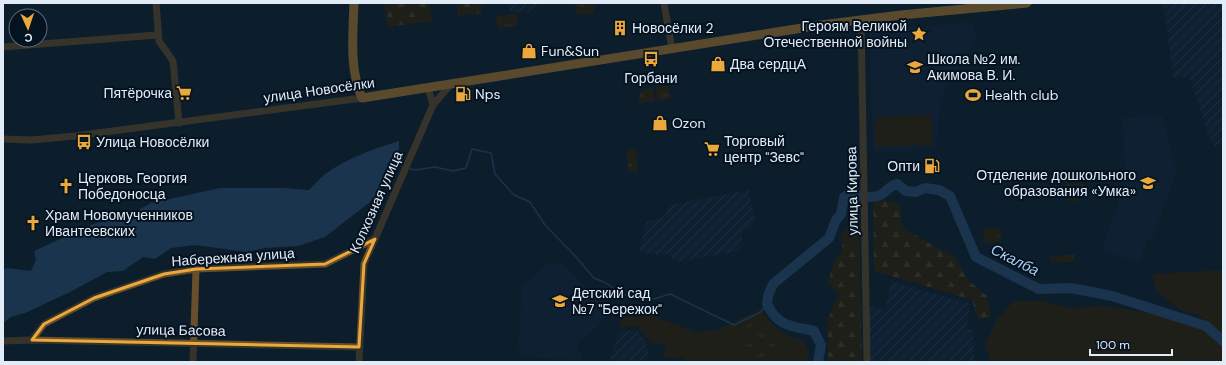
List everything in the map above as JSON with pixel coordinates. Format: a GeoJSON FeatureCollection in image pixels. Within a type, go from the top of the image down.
{"type":"FeatureCollection","features":[{"type":"Feature","properties":{"kind":"main road"},"geometry":{"type":"LineString","coordinates":[[354,3],[353,46],[356,77],[362,98]]}},
{"type":"Feature","properties":{"kind":"main road","name":"улица Новосёлки"},"geometry":{"type":"LineString","coordinates":[[362,98],[861,19],[1027,3]]}},
{"type":"Feature","properties":{"kind":"street"},"geometry":{"type":"LineString","coordinates":[[156,3],[159,41],[172,61],[179,123]]}},
{"type":"Feature","properties":{"kind":"street"},"geometry":{"type":"LineString","coordinates":[[664,3],[672,49]]}},
{"type":"Feature","properties":{"kind":"street","name":"улица Кирова"},"geometry":{"type":"LineString","coordinates":[[861,19],[865,171],[867,362]]}},
{"type":"Feature","properties":{"kind":"street"},"geometry":{"type":"LineString","coordinates":[[3,47],[158,35]]}},
{"type":"Feature","properties":{"kind":"street","name":"Колхозная улица"},"geometry":{"type":"LineString","coordinates":[[359,362],[364,264],[433,105],[451,84]]}},
{"type":"Feature","properties":{"kind":"street"},"geometry":{"type":"LineString","coordinates":[[428,88],[433,105]]}},
{"type":"Feature","properties":{"kind":"street","name":"улица Новосёлки"},"geometry":{"type":"LineString","coordinates":[[3,139],[31,140],[179,123],[362,98]]}},
{"type":"Feature","properties":{"kind":"street","name":"Набережная улица"},"geometry":{"type":"LineString","coordinates":[[32,340],[44,324],[94,298],[164,274],[196,269],[325,264],[375,239]]}},
{"type":"Feature","properties":{"kind":"street"},"geometry":{"type":"LineString","coordinates":[[194,362],[196,269]]}},
{"type":"Feature","properties":{"kind":"street","name":"улица Басова"},"geometry":{"type":"LineString","coordinates":[[3,341],[32,340],[359,347]]}},
{"type":"Feature","properties":{"kind":"highlighted area"},"geometry":{"type":"Polygon","coordinates":[[[375,239],[364,264],[359,347],[32,340],[44,324],[94,298],[164,274],[196,269],[325,264],[375,239]]]}},
{"type":"Feature","properties":{"kind":"shaded area"},"geometry":{"type":"Polygon","coordinates":[[[508,3],[539,3],[528,12],[509,11],[508,3]]]}},
{"type":"Feature","properties":{"kind":"shaded area"},"geometry":{"type":"Polygon","coordinates":[[[1163,3],[1223,3],[1223,143],[1215,147],[1208,135],[1189,75],[1174,79],[1163,3]]]}},
{"type":"Feature","properties":{"kind":"shaded area","name":"Школа №2 им. Акимова В. И."},"geometry":{"type":"Polygon","coordinates":[[[973,22],[976,38],[941,98],[936,149],[873,151],[869,31],[973,22]]]}},
{"type":"Feature","properties":{"kind":"shaded area","name":"Отделение дошкольного образования «Умка»"},"geometry":{"type":"Polygon","coordinates":[[[1162,116],[1177,170],[1153,237],[1147,240],[1139,263],[1101,250],[1123,190],[1126,175],[1122,118],[1162,116]]]}},
{"type":"Feature","properties":{"kind":"shaded area"},"geometry":{"type":"Polygon","coordinates":[[[399,141],[399,149],[392,162],[386,182],[370,202],[325,237],[298,246],[265,248],[246,252],[195,245],[171,248],[155,259],[143,257],[123,271],[107,272],[70,292],[25,313],[11,317],[3,323],[3,270],[7,268],[31,271],[36,260],[34,251],[93,224],[129,215],[151,203],[220,188],[283,188],[309,190],[324,175],[341,164],[370,151],[399,141]]]}},
{"type":"Feature","properties":{"kind":"shaded area"},"geometry":{"type":"Polygon","coordinates":[[[749,190],[755,222],[749,230],[743,231],[739,251],[676,262],[669,255],[639,253],[646,221],[664,217],[670,205],[749,190]]]}},
{"type":"Feature","properties":{"kind":"shaded area","name":"Детский сад №7 \"Бережок\""},"geometry":{"type":"Polygon","coordinates":[[[562,263],[611,314],[577,345],[577,353],[582,353],[583,360],[520,357],[520,349],[518,348],[522,287],[548,264],[562,263]]]}},
{"type":"Feature","properties":{"kind":"shaded area"},"geometry":{"type":"Polygon","coordinates":[[[891,281],[970,304],[967,328],[973,330],[975,362],[869,362],[867,305],[885,310],[891,281]]]}},
{"type":"Feature","properties":{"kind":"shaded area"},"geometry":{"type":"Polygon","coordinates":[[[636,329],[645,340],[650,361],[610,362],[618,333],[636,329]]]}},
{"type":"Feature","properties":{"kind":"green space"},"geometry":{"type":"Polygon","coordinates":[[[384,3],[429,3],[432,21],[388,27],[384,3]]]}},
{"type":"Feature","properties":{"kind":"green space"},"geometry":{"type":"Polygon","coordinates":[[[457,3],[481,3],[482,13],[458,16],[457,3]]]}},
{"type":"Feature","properties":{"kind":"green space"},"geometry":{"type":"Polygon","coordinates":[[[575,3],[593,3],[595,13],[577,15],[575,3]]]}},
{"type":"Feature","properties":{"kind":"green space"},"geometry":{"type":"Polygon","coordinates":[[[516,13],[518,25],[498,29],[496,17],[516,13]]]}},
{"type":"Feature","properties":{"kind":"green space"},"geometry":{"type":"Polygon","coordinates":[[[669,86],[670,99],[657,101],[656,87],[669,86]]]}},
{"type":"Feature","properties":{"kind":"green space"},"geometry":{"type":"Polygon","coordinates":[[[653,88],[655,101],[639,103],[638,99],[642,89],[653,88]]]}},
{"type":"Feature","properties":{"kind":"green space"},"geometry":{"type":"Polygon","coordinates":[[[932,115],[932,145],[875,147],[875,117],[932,115]]]}},
{"type":"Feature","properties":{"kind":"green space"},"geometry":{"type":"Polygon","coordinates":[[[636,149],[638,172],[628,172],[627,150],[636,149]]]}},
{"type":"Feature","properties":{"kind":"green space"},"geometry":{"type":"Polygon","coordinates":[[[1066,170],[1084,170],[1084,183],[1066,182],[1066,170]]]}},
{"type":"Feature","properties":{"kind":"green space"},"geometry":{"type":"Polygon","coordinates":[[[1066,184],[1084,184],[1078,201],[1067,201],[1066,184]]]}},
{"type":"Feature","properties":{"kind":"green space"},"geometry":{"type":"Polygon","coordinates":[[[873,199],[899,203],[903,228],[956,258],[968,280],[987,296],[991,317],[978,319],[972,300],[874,271],[873,199]]]}},
{"type":"Feature","properties":{"kind":"green space"},"geometry":{"type":"Polygon","coordinates":[[[859,224],[862,362],[828,362],[828,319],[839,294],[828,283],[833,263],[842,250],[842,231],[859,224]]]}},
{"type":"Feature","properties":{"kind":"green space"},"geometry":{"type":"Polygon","coordinates":[[[1000,228],[1001,242],[984,243],[983,229],[1000,228]]]}},
{"type":"Feature","properties":{"kind":"green space"},"geometry":{"type":"Polygon","coordinates":[[[1074,255],[1074,262],[1051,262],[1051,256],[1074,255]]]}},
{"type":"Feature","properties":{"kind":"green space"},"geometry":{"type":"Polygon","coordinates":[[[1223,270],[1223,334],[1197,314],[1186,313],[1173,305],[1156,290],[1152,274],[1223,270]]]}},
{"type":"Feature","properties":{"kind":"green space"},"geometry":{"type":"Polygon","coordinates":[[[1014,301],[1043,301],[1070,308],[1103,306],[1178,317],[1206,326],[1223,341],[1223,362],[991,362],[985,345],[997,319],[1014,301]]]}},
{"type":"Feature","properties":{"kind":"green space"},"geometry":{"type":"Polygon","coordinates":[[[761,309],[779,330],[790,336],[804,340],[809,353],[807,362],[684,362],[684,358],[664,357],[666,344],[651,343],[637,326],[619,328],[623,317],[639,317],[645,313],[696,332],[718,330],[761,309]]]}},
{"type":"Feature","properties":{"kind":"green space"},"geometry":{"type":"Polygon","coordinates":[[[761,322],[770,327],[774,333],[774,347],[770,353],[761,358],[753,358],[744,353],[740,347],[739,336],[744,327],[750,323],[761,322]]]}},
{"type":"Feature","properties":{"kind":"green space"},"geometry":{"type":"Polygon","coordinates":[[[701,358],[726,359],[727,362],[701,362],[701,358]]]}},
{"type":"Feature","properties":{"kind":"waterway"},"geometry":{"type":"LineString","coordinates":[[408,168],[415,170],[435,167],[453,171],[466,168],[472,149],[491,153],[495,174],[514,195],[530,202],[545,225],[594,278],[606,283],[620,293],[635,298],[654,299],[670,294],[734,325],[761,312],[767,304]]}},
{"type":"Feature","properties":{"kind":"waterway"},"geometry":{"type":"LineString","coordinates":[[391,162],[405,166]]}},
{"type":"Feature","properties":{"kind":"waterway","name":"Скалба"},"geometry":{"type":"LineString","coordinates":[[818,362],[821,345],[814,331],[786,324],[771,312],[767,304],[768,296],[773,284],[829,238],[836,220],[841,214],[844,197],[851,193],[858,196],[875,197],[897,184],[906,191],[916,192],[925,188],[939,190],[950,196],[976,257],[1039,289],[1071,288],[1112,296],[1206,326],[1223,341]]}},
{"type":"Feature","properties":{"kind":"place","name":"Новосёлки 2"},"geometry":{"type":"Point","coordinates":[620,28]}},
{"type":"Feature","properties":{"kind":"place","name":"Героям Великой Отечественной войны"},"geometry":{"type":"Point","coordinates":[919,34]}},
{"type":"Feature","properties":{"kind":"place","name":"Fun&Sun"},"geometry":{"type":"Point","coordinates":[529,51]}},
{"type":"Feature","properties":{"kind":"place","name":"Горбани"},"geometry":{"type":"Point","coordinates":[651,59]}},
{"type":"Feature","properties":{"kind":"place","name":"Два сердцА"},"geometry":{"type":"Point","coordinates":[718,64]}},
{"type":"Feature","properties":{"kind":"place","name":"Школа №2 им. Акимова В. И."},"geometry":{"type":"Point","coordinates":[915,67]}},
{"type":"Feature","properties":{"kind":"place","name":"Пятёрочка"},"geometry":{"type":"Point","coordinates":[184,93]}},
{"type":"Feature","properties":{"kind":"place","name":"Nps"},"geometry":{"type":"Point","coordinates":[463,94]}},
{"type":"Feature","properties":{"kind":"place","name":"Health club"},"geometry":{"type":"Point","coordinates":[973,95]}},
{"type":"Feature","properties":{"kind":"place","name":"Ozon"},"geometry":{"type":"Point","coordinates":[660,123]}},
{"type":"Feature","properties":{"kind":"place","name":"Улица Новосёлки"},"geometry":{"type":"Point","coordinates":[84,142]}},
{"type":"Feature","properties":{"kind":"place","name":"Торговый центр \"Зевс\""},"geometry":{"type":"Point","coordinates":[712,149]}},
{"type":"Feature","properties":{"kind":"place","name":"Опти"},"geometry":{"type":"Point","coordinates":[932,166]}},
{"type":"Feature","properties":{"kind":"place","name":"Отделение дошкольного образования «Умка»"},"geometry":{"type":"Point","coordinates":[1148,183]}},
{"type":"Feature","properties":{"kind":"place","name":"Церковь Георгия Победоносца"},"geometry":{"type":"Point","coordinates":[66,186]}},
{"type":"Feature","properties":{"kind":"place","name":"Храм Новомученников Ивантеевских"},"geometry":{"type":"Point","coordinates":[33,223]}},
{"type":"Feature","properties":{"kind":"place","name":"Детский сад №7 \"Бережок\""},"geometry":{"type":"Point","coordinates":[560,301]}}]}
